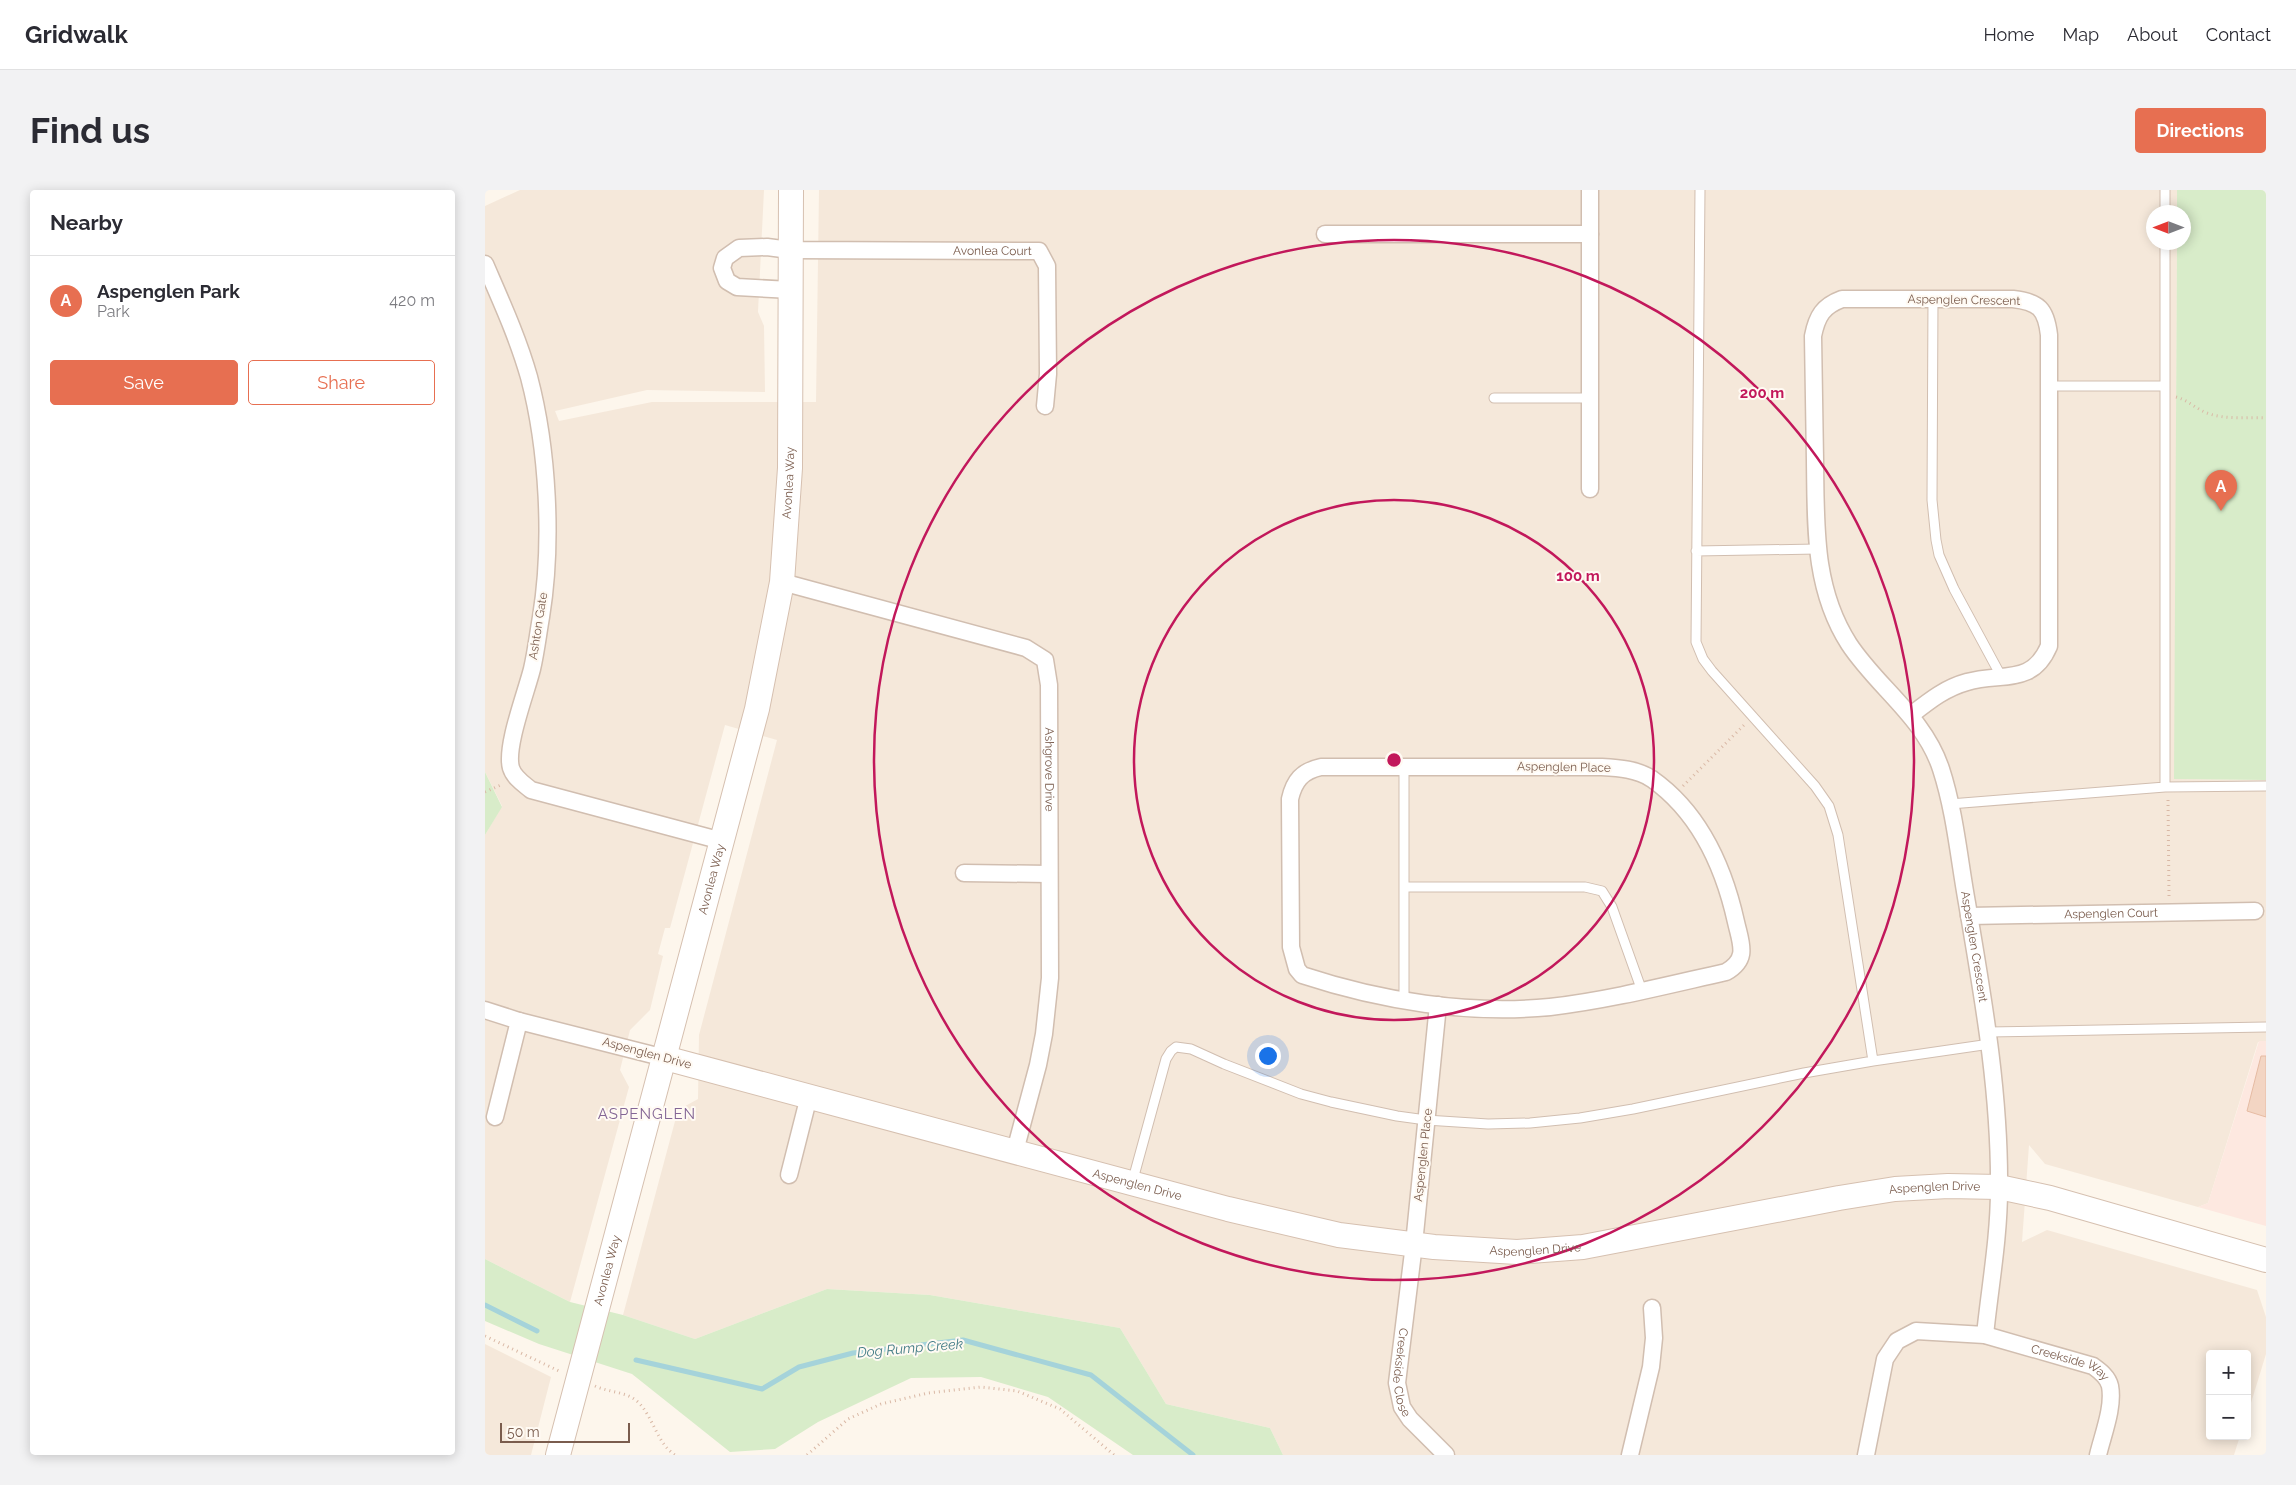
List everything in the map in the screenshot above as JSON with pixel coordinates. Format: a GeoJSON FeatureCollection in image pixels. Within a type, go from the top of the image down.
{"type":"FeatureCollection","features":[{"type":"Feature","properties":{"kind":"street","name":"Avonlea Way"},"geometry":{"type":"LineString","coordinates":[[558,1455],[757,709],[782,582],[790,468],[791,190]]}},
{"type":"Feature","properties":{"kind":"street"},"geometry":{"type":"LineString","coordinates":[[1589,190],[1589,489]]}},
{"type":"Feature","properties":{"kind":"street"},"geometry":{"type":"LineString","coordinates":[[1325,234],[1589,234]]}},
{"type":"Feature","properties":{"kind":"street"},"geometry":{"type":"LineString","coordinates":[[790,250],[767,247],[739,248],[725,258],[723,268],[727,281],[737,287],[791,290]]}},
{"type":"Feature","properties":{"kind":"street","name":"Avonlea Court"},"geometry":{"type":"LineString","coordinates":[[790,250],[1039,251],[1047,266],[1048,374],[1045,406]]}},
{"type":"Feature","properties":{"kind":"street","name":"Ashton Gate"},"geometry":{"type":"LineString","coordinates":[[485,264],[509,320],[529,377],[541,442],[548,505],[547,563],[541,614],[532,668],[511,746],[511,768],[517,778],[531,790],[722,841]]}},
{"type":"Feature","properties":{"kind":"street","name":"Aspenglen Crescent"},"geometry":{"type":"LineString","coordinates":[[1911,715],[1938,694],[1951,688],[1981,679],[2019,675],[2029,672],[2038,666],[2049,646],[2049,386],[2047,321],[2044,312],[2037,305],[2027,300],[1842,299],[1829,304],[1821,312],[1815,323],[1813,336],[1817,549],[1824,591],[1849,644],[1911,715],[1933,749],[1946,785],[1989,1038],[1999,1187]]}},
{"type":"Feature","properties":{"kind":"street","name":"Ashgrove Drive"},"geometry":{"type":"LineString","coordinates":[[782,582],[1026,648],[1045,660],[1049,685],[1050,978],[1048,1006],[1038,1066],[1015,1151]]}},
{"type":"Feature","properties":{"kind":"street","name":"Aspenglen Place"},"geometry":{"type":"LineString","coordinates":[[1601,766],[1636,771],[1650,778],[1661,786],[1696,825],[1717,859],[1731,899],[1742,952],[1741,960],[1735,967],[1726,972],[1642,991],[1550,1007],[1502,1009],[1438,1006],[1320,981],[1302,975],[1297,969],[1291,947],[1289,799],[1297,780],[1304,773],[1313,769],[1404,767],[1601,766]]}},
{"type":"Feature","properties":{"kind":"street"},"geometry":{"type":"LineString","coordinates":[[964,873],[1049,874]]}},
{"type":"Feature","properties":{"kind":"street","name":"Aspenglen Court"},"geometry":{"type":"LineString","coordinates":[[1969,916],[2255,911]]}},
{"type":"Feature","properties":{"kind":"street","name":"Aspenglen Place"},"geometry":{"type":"LineString","coordinates":[[1414,1244],[1438,1006]]}},
{"type":"Feature","properties":{"kind":"street","name":"Aspenglen Drive"},"geometry":{"type":"LineString","coordinates":[[485,1010],[519,1021],[809,1096],[1228,1210],[1339,1235],[1414,1244],[1517,1252],[1583,1247],[1895,1189],[1947,1186],[1999,1187],[2101,1211],[2266,1260]]}},
{"type":"Feature","properties":{"kind":"street"},"geometry":{"type":"LineString","coordinates":[[495,1116],[519,1021]]}},
{"type":"Feature","properties":{"kind":"street"},"geometry":{"type":"LineString","coordinates":[[789,1175],[809,1096]]}},
{"type":"Feature","properties":{"kind":"street"},"geometry":{"type":"LineString","coordinates":[[1985,1335],[1998,1223],[1999,1187]]}},
{"type":"Feature","properties":{"kind":"street","name":"Creekside Close"},"geometry":{"type":"LineString","coordinates":[[1414,1244],[1397,1383],[1403,1407],[1410,1419],[1446,1455]]}},
{"type":"Feature","properties":{"kind":"street"},"geometry":{"type":"LineString","coordinates":[[1630,1455],[1651,1367],[1653,1338],[1652,1308]]}},
{"type":"Feature","properties":{"kind":"street","name":"Creekside Way"},"geometry":{"type":"LineString","coordinates":[[1866,1455],[1885,1359],[1897,1341],[1916,1331],[1985,1335],[2093,1366],[2103,1373],[2110,1385],[2110,1398],[2098,1455]]}},
{"type":"Feature","properties":{"kind":"lane"},"geometry":{"type":"LineString","coordinates":[[1700,190],[1695,551],[1696,642],[1699,651],[1712,671],[1815,786],[1829,806],[1834,819],[1873,1061]]}},
{"type":"Feature","properties":{"kind":"lane"},"geometry":{"type":"LineString","coordinates":[[2165,190],[2165,205]]}},
{"type":"Feature","properties":{"kind":"lane"},"geometry":{"type":"LineString","coordinates":[[2165,250],[2165,787]]}},
{"type":"Feature","properties":{"kind":"lane"},"geometry":{"type":"LineString","coordinates":[[1933,299],[1933,500],[1936,540],[1939,555],[1954,589],[2001,676]]}},
{"type":"Feature","properties":{"kind":"lane"},"geometry":{"type":"LineString","coordinates":[[2049,386],[2165,386]]}},
{"type":"Feature","properties":{"kind":"lane"},"geometry":{"type":"LineString","coordinates":[[1494,398],[1589,398]]}},
{"type":"Feature","properties":{"kind":"lane"},"geometry":{"type":"LineString","coordinates":[[1695,551],[1817,549]]}},
{"type":"Feature","properties":{"kind":"lane"},"geometry":{"type":"LineString","coordinates":[[1404,767],[1404,1000]]}},
{"type":"Feature","properties":{"kind":"lane"},"geometry":{"type":"LineString","coordinates":[[1949,804],[2165,787],[2266,786]]}},
{"type":"Feature","properties":{"kind":"lane"},"geometry":{"type":"LineString","coordinates":[[1404,887],[1585,887],[1602,891],[1613,907],[1642,991]]}},
{"type":"Feature","properties":{"kind":"lane"},"geometry":{"type":"LineString","coordinates":[[1132,1183],[1166,1060],[1171,1051],[1176,1047],[1191,1049],[1268,1082],[1323,1100],[1426,1120],[1488,1124],[1531,1123],[1580,1118],[1989,1038],[2266,1027]]}},
{"type":"Feature","properties":{"kind":"path"},"geometry":{"type":"LineString","coordinates":[[2165,396],[2184,399],[2208,413],[2218,416],[2266,418]]}},
{"type":"Feature","properties":{"kind":"path"},"geometry":{"type":"LineString","coordinates":[[1683,787],[1753,717]]}},
{"type":"Feature","properties":{"kind":"path"},"geometry":{"type":"LineString","coordinates":[[2165,787],[2168,796],[2169,913]]}},
{"type":"Feature","properties":{"kind":"path"},"geometry":{"type":"LineString","coordinates":[[807,1455],[848,1419],[881,1404],[927,1393],[981,1387],[1017,1391],[1060,1409],[1114,1455]]}},
{"type":"Feature","properties":{"kind":"shaded area"},"geometry":{"type":"Polygon","coordinates":[[[520,190],[764,190],[758,312],[764,326],[765,392],[647,390],[555,411],[559,421],[652,402],[816,402],[819,190],[2177,190],[2177,205],[2146,205],[2146,250],[2177,250],[2175,779],[2266,780],[2266,1041],[2258,1042],[2208,1203],[2198,1207],[2045,1164],[2029,1145],[2022,1242],[2047,1230],[2257,1290],[2266,1317],[2266,1354],[2251,1403],[2251,1350],[2206,1350],[2206,1440],[2239,1440],[2234,1455],[1283,1455],[1270,1428],[1166,1404],[1120,1328],[930,1295],[827,1289],[695,1339],[623,1315],[678,1110],[698,1099],[699,1035],[777,740],[725,725],[670,928],[665,928],[658,954],[663,956],[650,1010],[630,1030],[620,1070],[629,1087],[570,1302],[485,1259],[485,835],[502,806],[485,772],[485,206],[520,190]]]}},
{"type":"Feature","properties":{"kind":"shaded area"},"geometry":{"type":"Polygon","coordinates":[[[2259,1041],[2266,1041],[2266,1226],[2198,1207],[2208,1203],[2259,1041]]]}},
{"type":"Feature","properties":{"kind":"shaded area"},"geometry":{"type":"Polygon","coordinates":[[[485,1344],[551,1377],[531,1455],[485,1455],[485,1344]]]}},
{"type":"Feature","properties":{"kind":"green space"},"geometry":{"type":"Polygon","coordinates":[[[2177,190],[2266,190],[2266,780],[2174,779],[2177,250],[2191,250],[2191,205],[2177,205],[2177,190]]]}},
{"type":"Feature","properties":{"kind":"green space"},"geometry":{"type":"Polygon","coordinates":[[[485,772],[502,807],[485,835],[485,772]]]}},
{"type":"Feature","properties":{"kind":"green space"},"geometry":{"type":"Polygon","coordinates":[[[485,1259],[570,1302],[623,1315],[695,1339],[827,1289],[930,1295],[1120,1328],[1166,1404],[1270,1428],[1283,1455],[1133,1455],[1048,1397],[981,1377],[911,1378],[818,1422],[775,1449],[730,1452],[632,1374],[539,1344],[485,1321],[485,1259]]]}},
{"type":"Feature","properties":{"kind":"building"},"geometry":{"type":"Polygon","coordinates":[[[2261,1056],[2266,1056],[2266,1117],[2247,1111],[2261,1056]]]}},
{"type":"Feature","properties":{"kind":"waterway","name":"Dog Rump Creek"},"geometry":{"type":"LineString","coordinates":[[485,1305],[537,1331]]}},
{"type":"Feature","properties":{"kind":"waterway","name":"Dog Rump Creek"},"geometry":{"type":"LineString","coordinates":[[636,1360],[762,1389],[799,1367],[853,1353],[963,1340],[1091,1375],[1193,1455]]}},
{"type":"Feature","properties":{"kind":"place","name":"Aspenglen Park"},"geometry":{"type":"Point","coordinates":[2221,511]}},
{"type":"Feature","properties":{"kind":"district","name":"ASPENGLEN"},"geometry":{"type":"Point","coordinates":[647,1114]}}]}
